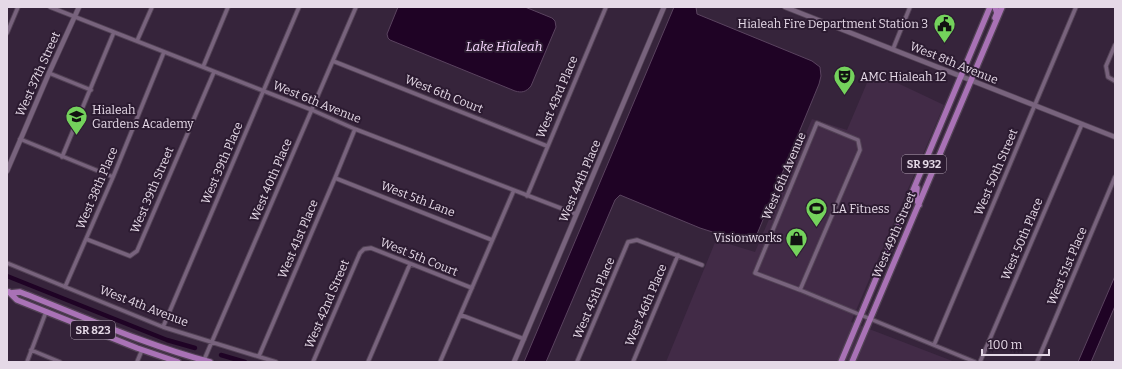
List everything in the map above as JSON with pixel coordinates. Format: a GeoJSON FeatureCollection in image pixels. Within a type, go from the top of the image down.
{"type":"FeatureCollection","features":[{"type":"Feature","properties":{"kind":"main road","name":"West 49th Street"},"geometry":{"type":"LineString","coordinates":[[841,362],[990,7]]}},
{"type":"Feature","properties":{"kind":"main road"},"geometry":{"type":"LineString","coordinates":[[989,39],[990,30],[997,13],[994,7]]}},
{"type":"Feature","properties":{"kind":"main road","name":"West 49th Street"},"geometry":{"type":"LineString","coordinates":[[852,362],[1002,7]]}},
{"type":"Feature","properties":{"kind":"main road"},"geometry":{"type":"LineString","coordinates":[[918,205],[916,194],[920,174]]}},
{"type":"Feature","properties":{"kind":"main road"},"geometry":{"type":"LineString","coordinates":[[907,232],[914,208],[909,201]]}},
{"type":"Feature","properties":{"kind":"main road","name":"SR 823"},"geometry":{"type":"LineString","coordinates":[[9,292],[20,292],[140,339],[207,361]]}},
{"type":"Feature","properties":{"kind":"main road","name":"SR 823"},"geometry":{"type":"LineString","coordinates":[[9,292],[17,300],[142,350],[178,362]]}},
{"type":"Feature","properties":{"kind":"main road"},"geometry":{"type":"LineString","coordinates":[[46,312],[52,307],[57,306]]}},
{"type":"Feature","properties":{"kind":"street"},"geometry":{"type":"LineString","coordinates":[[7,33],[18,7]]}},
{"type":"Feature","properties":{"kind":"street","name":"West 6th Avenue"},"geometry":{"type":"LineString","coordinates":[[50,7],[312,110],[355,129],[576,214]]}},
{"type":"Feature","properties":{"kind":"street","name":"West 37th Street"},"geometry":{"type":"LineString","coordinates":[[7,171],[79,7]]}},
{"type":"Feature","properties":{"kind":"street"},"geometry":{"type":"LineString","coordinates":[[137,41],[152,7]]}},
{"type":"Feature","properties":{"kind":"street"},"geometry":{"type":"LineString","coordinates":[[203,67],[228,7]]}},
{"type":"Feature","properties":{"kind":"street","name":"West 39th Place"},"geometry":{"type":"LineString","coordinates":[[163,327],[299,7]]}},
{"type":"Feature","properties":{"kind":"street","name":"West 40th Place"},"geometry":{"type":"LineString","coordinates":[[207,361],[212,342],[356,7]]}},
{"type":"Feature","properties":{"kind":"street","name":"West 43rd Place"},"geometry":{"type":"LineString","coordinates":[[527,196],[606,7]]}},
{"type":"Feature","properties":{"kind":"street","name":"West 44th Place"},"geometry":{"type":"LineString","coordinates":[[514,362],[664,7]]}},
{"type":"Feature","properties":{"kind":"street","name":"West 8th Avenue"},"geometry":{"type":"LineString","coordinates":[[785,7],[1115,137]]}},
{"type":"Feature","properties":{"kind":"street"},"geometry":{"type":"LineString","coordinates":[[893,49],[910,7]]}},
{"type":"Feature","properties":{"kind":"street","name":"West 50th Street"},"geometry":{"type":"LineString","coordinates":[[934,345],[1076,7]]}},
{"type":"Feature","properties":{"kind":"street"},"geometry":{"type":"LineString","coordinates":[[62,157],[114,32]]}},
{"type":"Feature","properties":{"kind":"street"},"geometry":{"type":"LineString","coordinates":[[1115,45],[1106,66],[1108,77],[1115,81]]}},
{"type":"Feature","properties":{"kind":"street","name":"West 38th Place"},"geometry":{"type":"LineString","coordinates":[[65,286],[113,177],[164,52]]}},
{"type":"Feature","properties":{"kind":"street","name":"West 6th Court"},"geometry":{"type":"LineString","coordinates":[[333,61],[547,146]]}},
{"type":"Feature","properties":{"kind":"street","name":"West 39th Street"},"geometry":{"type":"LineString","coordinates":[[86,239],[130,256],[137,250],[214,72]]}},
{"type":"Feature","properties":{"kind":"street"},"geometry":{"type":"LineString","coordinates":[[49,73],[91,90]]}},
{"type":"Feature","properties":{"kind":"street","name":"West 6th Avenue"},"geometry":{"type":"LineString","coordinates":[[800,290],[860,150],[858,140],[817,123],[755,273],[870,318],[975,362]]}},
{"type":"Feature","properties":{"kind":"street","name":"West 50th Place"},"geometry":{"type":"LineString","coordinates":[[980,362],[1082,124]]}},
{"type":"Feature","properties":{"kind":"street","name":"West 41st Place"},"geometry":{"type":"LineString","coordinates":[[259,356],[355,129]]}},
{"type":"Feature","properties":{"kind":"street"},"geometry":{"type":"LineString","coordinates":[[20,139],[113,177]]}},
{"type":"Feature","properties":{"kind":"street","name":"West 51st Place"},"geometry":{"type":"LineString","coordinates":[[1037,362],[1115,177]]}},
{"type":"Feature","properties":{"kind":"street","name":"West 5th Lane"},"geometry":{"type":"LineString","coordinates":[[335,178],[492,240]]}},
{"type":"Feature","properties":{"kind":"street"},"geometry":{"type":"LineString","coordinates":[[440,362],[514,190]]}},
{"type":"Feature","properties":{"kind":"street","name":"West 45th Place"},"geometry":{"type":"LineString","coordinates":[[578,362],[628,242],[637,240],[678,255]]}},
{"type":"Feature","properties":{"kind":"street","name":"West 5th Court"},"geometry":{"type":"LineString","coordinates":[[360,253],[364,249],[371,248],[472,288]]}},
{"type":"Feature","properties":{"kind":"street","name":"West 42nd Street"},"geometry":{"type":"LineString","coordinates":[[313,362],[360,253]]}},
{"type":"Feature","properties":{"kind":"street"},"geometry":{"type":"LineString","coordinates":[[678,255],[702,265]]}},
{"type":"Feature","properties":{"kind":"street","name":"West 46th Place"},"geometry":{"type":"LineString","coordinates":[[633,362],[678,255]]}},
{"type":"Feature","properties":{"kind":"street","name":"West 4th Avenue"},"geometry":{"type":"LineString","coordinates":[[7,263],[163,327],[276,362]]}},
{"type":"Feature","properties":{"kind":"street"},"geometry":{"type":"LineString","coordinates":[[368,362],[410,264]]}},
{"type":"Feature","properties":{"kind":"street"},"geometry":{"type":"LineString","coordinates":[[26,362],[46,312]]}},
{"type":"Feature","properties":{"kind":"street"},"geometry":{"type":"LineString","coordinates":[[461,315],[524,338]]}},
{"type":"Feature","properties":{"kind":"street"},"geometry":{"type":"LineString","coordinates":[[31,350],[60,362]]}},
{"type":"Feature","properties":{"kind":"street"},"geometry":{"type":"LineString","coordinates":[[137,362],[142,350]]}},
{"type":"Feature","properties":{"kind":"shaded area"},"geometry":{"type":"Polygon","coordinates":[[[872,71],[944,105],[851,322],[955,362],[666,362],[716,240],[755,252],[812,119],[847,130],[872,71]]]}},
{"type":"Feature","properties":{"kind":"water","name":"Lake Hialeah"},"geometry":{"type":"Polygon","coordinates":[[[398,7],[525,7],[552,18],[555,21],[556,27],[531,86],[526,91],[520,92],[390,40],[387,34],[398,7]]]}},
{"type":"Feature","properties":{"kind":"water"},"geometry":{"type":"Polygon","coordinates":[[[674,7],[696,7],[697,14],[812,61],[820,67],[821,76],[819,84],[755,239],[747,243],[700,228],[620,195],[615,200],[546,362],[524,362],[674,7]]]}},
{"type":"Feature","properties":{"kind":"water"},"geometry":{"type":"Polygon","coordinates":[[[1115,276],[1115,306],[1091,362],[1078,362],[1115,276]]]}},
{"type":"Feature","properties":{"kind":"waterway"},"geometry":{"type":"LineString","coordinates":[[7,276],[167,340],[195,348]]}},
{"type":"Feature","properties":{"kind":"waterway"},"geometry":{"type":"LineString","coordinates":[[221,355],[245,362]]}},
{"type":"Feature","properties":{"kind":"place","name":"Hialeah Fire Department Station 3"},"geometry":{"type":"Point","coordinates":[944,44]}},
{"type":"Feature","properties":{"kind":"place","name":"AMC Hialeah 12"},"geometry":{"type":"Point","coordinates":[844,96]}},
{"type":"Feature","properties":{"kind":"place","name":"Hialeah Gardens Academy"},"geometry":{"type":"Point","coordinates":[77,136]}},
{"type":"Feature","properties":{"kind":"place","name":"LA Fitness"},"geometry":{"type":"Point","coordinates":[816,228]}},
{"type":"Feature","properties":{"kind":"place","name":"Visionworks"},"geometry":{"type":"Point","coordinates":[797,258]}}]}
